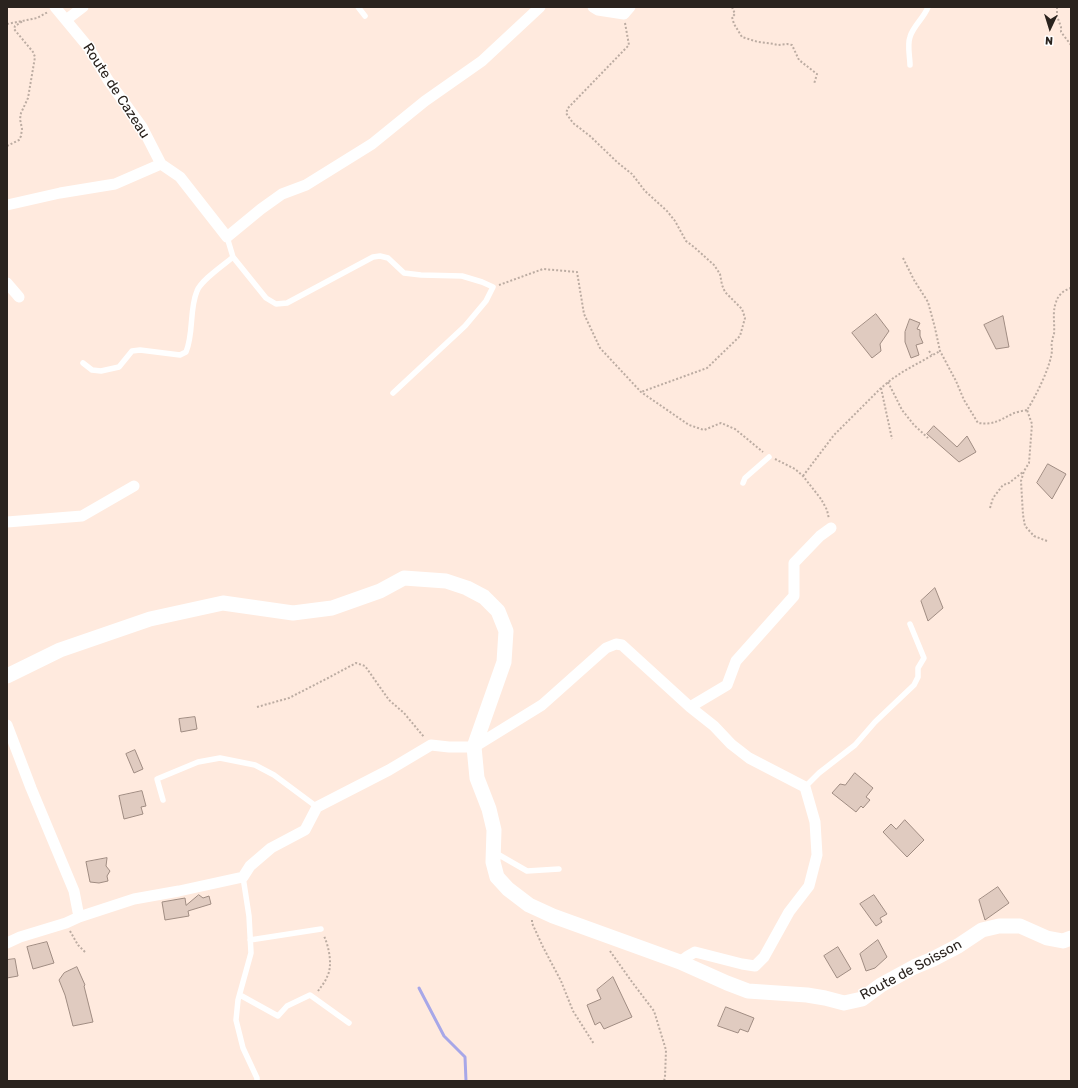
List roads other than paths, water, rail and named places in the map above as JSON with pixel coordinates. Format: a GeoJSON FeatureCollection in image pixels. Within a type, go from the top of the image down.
{"type":"FeatureCollection","features":[{"type":"Feature","properties":{"kind":"street","name":"Route de Cazeau"},"geometry":{"type":"LineString","coordinates":[[55,7],[89,48],[108,80],[142,127],[161,164]]}},
{"type":"Feature","properties":{"kind":"street"},"geometry":{"type":"LineString","coordinates":[[66,20],[83,7]]}},
{"type":"Feature","properties":{"kind":"street"},"geometry":{"type":"LineString","coordinates":[[7,205],[60,192],[115,184],[161,164],[180,177],[227,237],[282,194],[306,186],[372,144],[425,101],[482,61],[540,7]]}},
{"type":"Feature","properties":{"kind":"street"},"geometry":{"type":"LineString","coordinates":[[593,7],[598,10],[627,10]]}},
{"type":"Feature","properties":{"kind":"street"},"geometry":{"type":"LineString","coordinates":[[7,283],[19,297]]}},
{"type":"Feature","properties":{"kind":"street"},"geometry":{"type":"LineString","coordinates":[[7,522],[82,516],[134,486]]}},
{"type":"Feature","properties":{"kind":"street"},"geometry":{"type":"LineString","coordinates":[[690,707],[727,685],[736,660],[794,596],[794,563],[820,536],[831,528]]}},
{"type":"Feature","properties":{"kind":"street"},"geometry":{"type":"LineString","coordinates":[[7,676],[60,650],[157,617],[223,603],[293,613],[332,608],[380,591],[404,578],[446,582],[467,588],[484,597],[498,611],[506,631],[504,662],[474,747]]}},
{"type":"Feature","properties":{"kind":"street"},"geometry":{"type":"LineString","coordinates":[[7,943],[20,937],[66,923],[134,898],[179,891],[243,877],[250,866],[271,848],[305,830],[317,807],[389,770],[431,745],[474,747],[542,705],[606,648],[616,644],[622,645],[690,707],[714,726],[731,744],[749,758],[805,788],[815,822],[817,855],[809,886],[789,912],[764,957],[755,966],[695,952],[680,962]]}},
{"type":"Feature","properties":{"kind":"street"},"geometry":{"type":"LineString","coordinates":[[7,725],[31,788],[74,891],[80,917]]}},
{"type":"Feature","properties":{"kind":"street","name":"Route de Soisson"},"geometry":{"type":"LineString","coordinates":[[474,747],[477,778],[489,809],[494,830],[493,862],[497,876],[508,889],[529,905],[553,916],[680,962],[748,991],[807,995],[844,1003],[862,999],[881,985],[958,946],[982,930],[1000,926],[1020,926],[1048,938],[1063,941],[1071,938]]}},
{"type":"Feature","properties":{"kind":"lane"},"geometry":{"type":"LineString","coordinates":[[358,7],[365,16]]}},
{"type":"Feature","properties":{"kind":"lane"},"geometry":{"type":"LineString","coordinates":[[910,65],[909,38],[928,7]]}},
{"type":"Feature","properties":{"kind":"lane"},"geometry":{"type":"LineString","coordinates":[[227,237],[234,257],[266,298],[276,304],[287,304],[373,257],[380,256],[388,258],[404,273],[462,276],[493,287],[486,301],[464,326],[393,393]]}},
{"type":"Feature","properties":{"kind":"lane"},"geometry":{"type":"LineString","coordinates":[[83,363],[92,370],[101,371],[119,367],[132,351],[140,350],[180,355],[186,352],[189,345],[197,290],[204,281],[234,257]]}},
{"type":"Feature","properties":{"kind":"lane"},"geometry":{"type":"LineString","coordinates":[[743,483],[745,478],[769,457]]}},
{"type":"Feature","properties":{"kind":"lane"},"geometry":{"type":"LineString","coordinates":[[805,788],[819,773],[855,745],[875,722],[914,685],[918,677],[918,668],[924,658],[910,624]]}},
{"type":"Feature","properties":{"kind":"lane"},"geometry":{"type":"LineString","coordinates":[[163,800],[157,779],[198,762],[220,758],[255,766],[274,775],[317,807]]}},
{"type":"Feature","properties":{"kind":"lane"},"geometry":{"type":"LineString","coordinates":[[493,851],[527,871],[559,869]]}},
{"type":"Feature","properties":{"kind":"lane"},"geometry":{"type":"LineString","coordinates":[[243,877],[249,916],[251,953],[240,995],[236,1020],[243,1048],[257,1081]]}},
{"type":"Feature","properties":{"kind":"lane"},"geometry":{"type":"LineString","coordinates":[[250,940],[321,929]]}},
{"type":"Feature","properties":{"kind":"lane"},"geometry":{"type":"LineString","coordinates":[[240,995],[278,1016],[287,1006],[310,995],[349,1023]]}},
{"type":"Feature","properties":{"kind":"waterway"},"geometry":{"type":"LineString","coordinates":[[419,988],[444,1036],[465,1057],[466,1081]]}}]}
